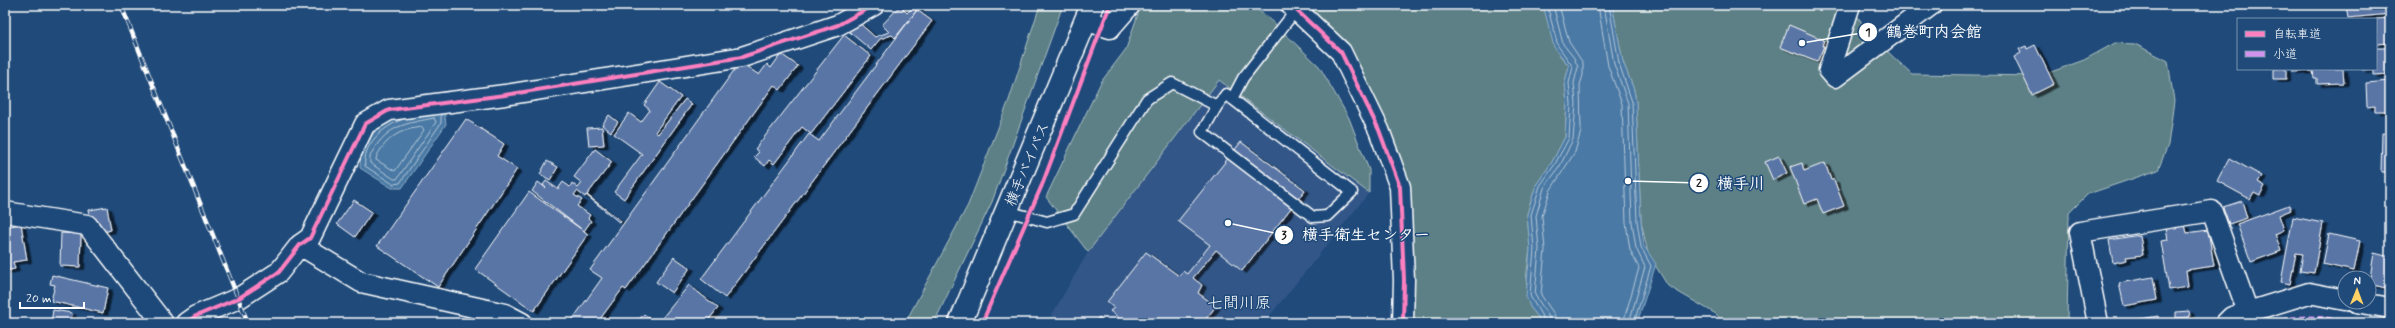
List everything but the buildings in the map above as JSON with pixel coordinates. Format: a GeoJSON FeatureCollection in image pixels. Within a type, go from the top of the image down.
{"type":"FeatureCollection","features":[{"type":"Feature","properties":{"kind":"highway","name":"横手バイパス"},"geometry":{"type":"LineString","coordinates":[[960,323],[1090,13]]}},
{"type":"Feature","properties":{"kind":"street"},"geometry":{"type":"LineString","coordinates":[[186,323],[196,316],[239,298],[278,272],[300,245],[310,238],[365,124],[389,110],[504,95],[742,57],[838,25],[874,5]]}},
{"type":"Feature","properties":{"kind":"street"},"geometry":{"type":"LineString","coordinates":[[1090,13],[1110,28],[1130,5]]}},
{"type":"Feature","properties":{"kind":"street"},"geometry":{"type":"LineString","coordinates":[[1850,5],[1829,70],[1835,77],[1931,5]]}},
{"type":"Feature","properties":{"kind":"street"},"geometry":{"type":"LineString","coordinates":[[1293,7],[1341,52],[1379,130],[1400,187],[1404,280],[1403,323]]}},
{"type":"Feature","properties":{"kind":"street"},"geometry":{"type":"LineString","coordinates":[[2098,323],[2080,232],[2212,211],[2248,312]]}},
{"type":"Feature","properties":{"kind":"street"},"geometry":{"type":"LineString","coordinates":[[5,212],[87,225],[163,323]]}},
{"type":"Feature","properties":{"kind":"street"},"geometry":{"type":"LineString","coordinates":[[300,245],[361,282],[505,314],[522,323]]}},
{"type":"Feature","properties":{"kind":"street"},"geometry":{"type":"LineString","coordinates":[[2226,323],[2232,317],[2309,293],[2337,298]]}},
{"type":"Feature","properties":{"kind":"street"},"geometry":{"type":"LineString","coordinates":[[2377,306],[2390,308]]}},
{"type":"Feature","properties":{"kind":"lane"},"geometry":{"type":"LineString","coordinates":[[1232,99],[1242,78],[1293,7]]}},
{"type":"Feature","properties":{"kind":"lane"},"geometry":{"type":"LineString","coordinates":[[1007,211],[1047,222],[1074,214],[1147,99],[1172,83],[1217,106]]}},
{"type":"Feature","properties":{"kind":"lane"},"geometry":{"type":"LineString","coordinates":[[1226,94],[1352,192],[1328,216],[1313,217],[1202,132],[1217,106],[1226,94]]}},
{"type":"Feature","properties":{"kind":"shaded area"},"geometry":{"type":"Polygon","coordinates":[[[1219,80],[1369,193],[1264,323],[1047,323],[1088,252],[1219,80]]]}},
{"type":"Feature","properties":{"kind":"green space"},"geometry":{"type":"Polygon","coordinates":[[[1040,5],[1063,5],[992,202],[934,323],[905,323],[968,205],[1009,100],[1040,5]]]}},
{"type":"Feature","properties":{"kind":"green space"},"geometry":{"type":"Polygon","coordinates":[[[1141,5],[1251,5],[1265,15],[1319,66],[1349,118],[1369,170],[1369,193],[1219,80],[1088,252],[1046,197],[1101,82],[1126,49],[1141,5]]]}},
{"type":"Feature","properties":{"kind":"green space"},"geometry":{"type":"Polygon","coordinates":[[[1291,5],[1543,5],[1557,52],[1569,66],[1565,82],[1567,104],[1565,137],[1552,162],[1536,185],[1527,214],[1530,249],[1526,279],[1530,307],[1543,323],[1403,323],[1400,187],[1341,52],[1291,5]]]}},
{"type":"Feature","properties":{"kind":"green space"},"geometry":{"type":"Polygon","coordinates":[[[1612,5],[1851,5],[1870,34],[1912,74],[2040,76],[2084,60],[2115,43],[2135,44],[2168,61],[2174,101],[2168,145],[2158,170],[2088,194],[2069,213],[2067,323],[1724,323],[1716,314],[1668,286],[1648,254],[1641,221],[1636,102],[1634,90],[1623,62],[1612,5]]]}},
{"type":"Feature","properties":{"kind":"water"},"geometry":{"type":"Polygon","coordinates":[[[1543,5],[1612,5],[1623,62],[1634,90],[1636,102],[1641,221],[1644,246],[1656,264],[1637,323],[1543,323],[1530,307],[1526,296],[1530,249],[1527,214],[1536,185],[1552,162],[1565,137],[1567,104],[1565,82],[1569,66],[1554,47],[1543,5]]]}},
{"type":"Feature","properties":{"kind":"water"},"geometry":{"type":"Polygon","coordinates":[[[444,110],[446,124],[402,188],[392,188],[360,168],[361,151],[375,131],[389,120],[444,110]]]}},
{"type":"Feature","properties":{"kind":"railway"},"geometry":{"type":"LineString","coordinates":[[121,5],[248,323]]}},
{"type":"Feature","properties":{"kind":"marked path"},"geometry":{"type":"LineString","coordinates":[[2273,323],[2303,317],[2333,319],[2353,323]]}},
{"type":"Feature","properties":{"kind":"cycle path"},"geometry":{"type":"LineString","coordinates":[[186,323],[196,316],[239,298],[279,272],[300,245],[310,238],[365,124],[389,110],[505,95],[742,57],[838,25],[874,5]]}},
{"type":"Feature","properties":{"kind":"cycle path"},"geometry":{"type":"LineString","coordinates":[[982,323],[1042,185],[1110,5]]}},
{"type":"Feature","properties":{"kind":"cycle path"},"geometry":{"type":"LineString","coordinates":[[1291,5],[1341,52],[1379,130],[1400,187],[1404,280],[1403,323]]}},
{"type":"Feature","properties":{"kind":"place","name":"鶴巻町内会館"},"geometry":{"type":"Point","coordinates":[1802,43]}},
{"type":"Feature","properties":{"kind":"place","name":"横手川"},"geometry":{"type":"Point","coordinates":[1628,181]}},
{"type":"Feature","properties":{"kind":"place","name":"横手衛生センター"},"geometry":{"type":"Point","coordinates":[1228,223]}},
{"type":"Feature","properties":{"kind":"district","name":"七間川原"},"geometry":{"type":"Point","coordinates":[1239,302]}}]}
